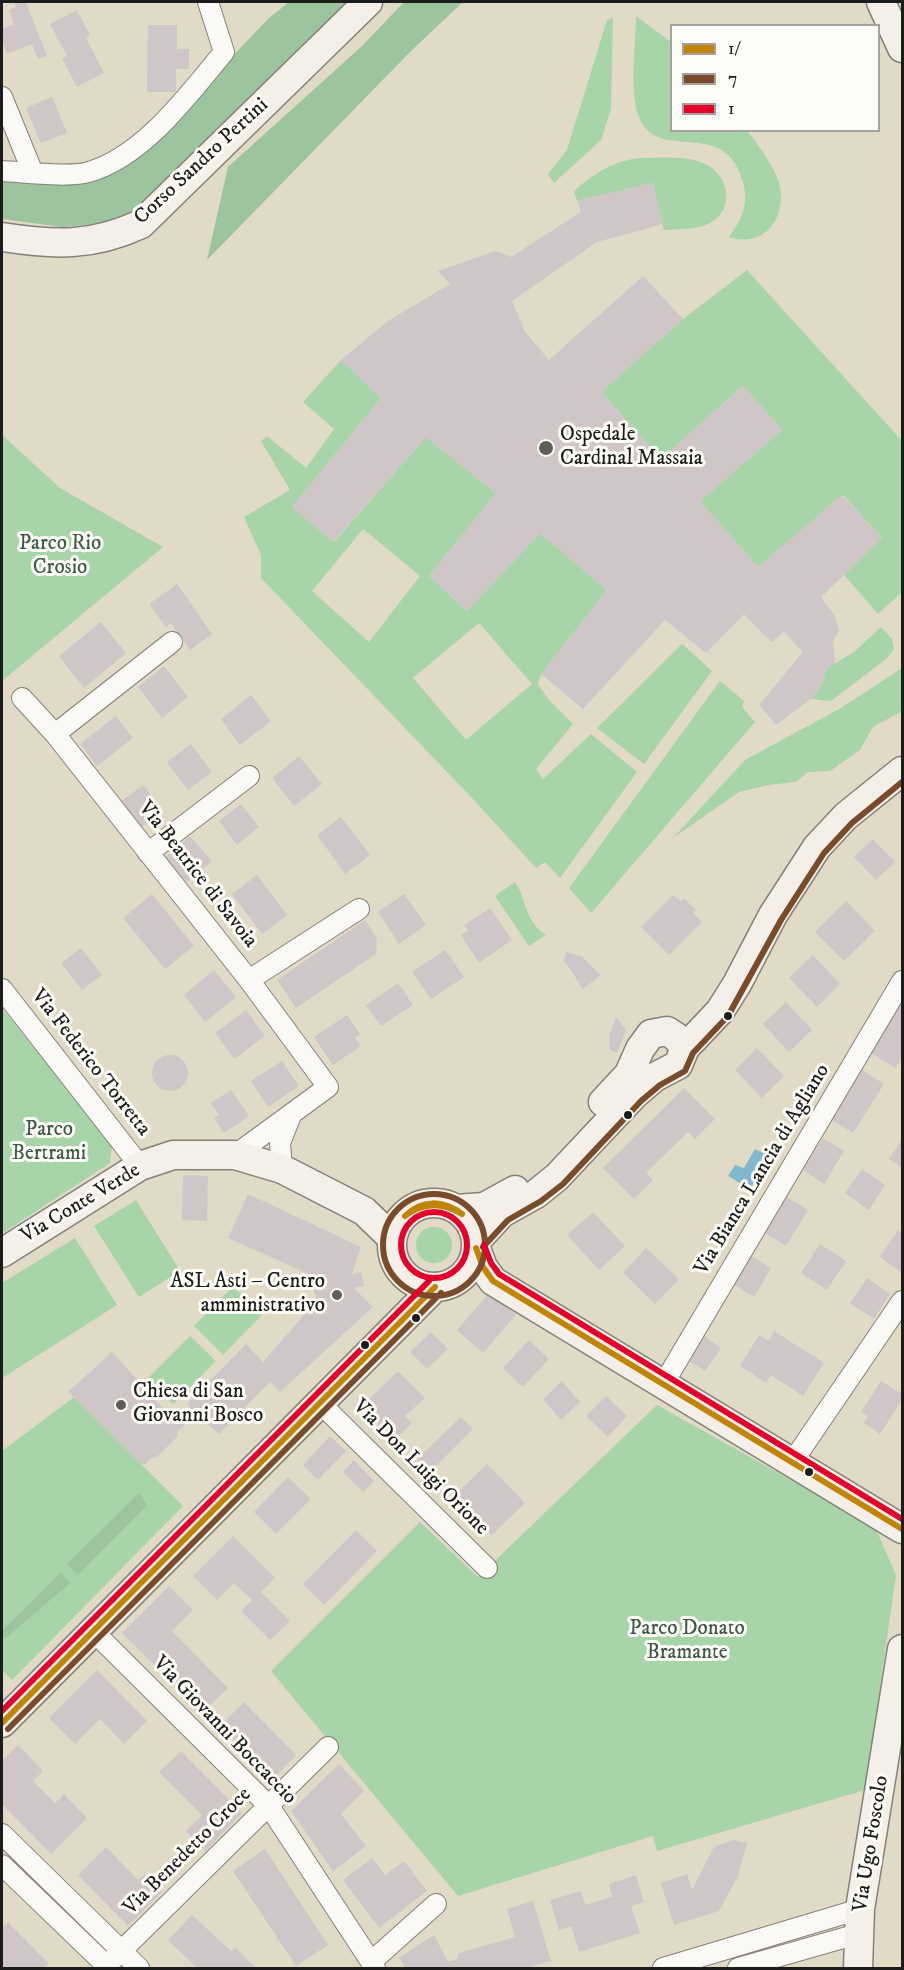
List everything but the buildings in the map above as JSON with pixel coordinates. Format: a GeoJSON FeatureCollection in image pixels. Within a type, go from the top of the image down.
{"type":"FeatureCollection","features":[{"type":"Feature","properties":{"kind":"street"},"geometry":{"type":"LineString","coordinates":[[2,171],[87,173],[126,155],[180,104],[224,52],[208,2]]}},
{"type":"Feature","properties":{"kind":"street","name":"Corso Sandro Pertini"},"geometry":{"type":"LineString","coordinates":[[2,237],[75,244],[117,235],[141,224],[368,2]]}},
{"type":"Feature","properties":{"kind":"street"},"geometry":{"type":"LineString","coordinates":[[881,2],[903,48]]}},
{"type":"Feature","properties":{"kind":"street"},"geometry":{"type":"LineString","coordinates":[[2,97],[33,173]]}},
{"type":"Feature","properties":{"kind":"street"},"geometry":{"type":"LineString","coordinates":[[55,734],[172,642]]}},
{"type":"Feature","properties":{"kind":"street","name":"Via Beatrice di Savoia"},"geometry":{"type":"LineString","coordinates":[[22,698],[55,734],[249,980],[328,1087],[291,1115]]}},
{"type":"Feature","properties":{"kind":"street"},"geometry":{"type":"LineString","coordinates":[[493,1281],[483,1267],[476,1245],[470,1223],[456,1209],[443,1204],[429,1203],[416,1206],[399,1226],[395,1261],[422,1283],[450,1284],[462,1276],[474,1258],[476,1245],[502,1213],[536,1194],[581,1155],[635,1094],[655,1077],[678,1065],[685,1048],[720,1011],[755,953],[790,886],[817,847],[846,816],[903,771]]}},
{"type":"Feature","properties":{"kind":"street"},"geometry":{"type":"LineString","coordinates":[[148,853],[249,776]]}},
{"type":"Feature","properties":{"kind":"street"},"geometry":{"type":"LineString","coordinates":[[249,980],[359,909]]}},
{"type":"Feature","properties":{"kind":"street","name":"Via Bianca Lancia di Agliano"},"geometry":{"type":"LineString","coordinates":[[664,1383],[903,981]]}},
{"type":"Feature","properties":{"kind":"street","name":"Via Federico Torretta"},"geometry":{"type":"LineString","coordinates":[[2,989],[140,1166]]}},
{"type":"Feature","properties":{"kind":"street"},"geometry":{"type":"LineString","coordinates":[[456,1209],[484,1207],[496,1202],[512,1193],[529,1178],[629,1074],[640,1048],[651,1034],[667,1030],[685,1048]]}},
{"type":"Feature","properties":{"kind":"street"},"geometry":{"type":"LineString","coordinates":[[235,1155],[249,1142],[291,1115]]}},
{"type":"Feature","properties":{"kind":"street"},"geometry":{"type":"LineString","coordinates":[[282,1169],[280,1143],[291,1115]]}},
{"type":"Feature","properties":{"kind":"street","name":"Via Conte Verde"},"geometry":{"type":"LineString","coordinates":[[2,1253],[140,1166],[173,1155],[235,1155],[282,1169],[364,1211],[399,1226]]}},
{"type":"Feature","properties":{"kind":"street"},"geometry":{"type":"LineString","coordinates":[[462,1276],[493,1281],[903,1529]]}},
{"type":"Feature","properties":{"kind":"street"},"geometry":{"type":"LineString","coordinates":[[2,1723],[407,1314],[422,1283]]}},
{"type":"Feature","properties":{"kind":"street"},"geometry":{"type":"LineString","coordinates":[[793,1461],[903,1301]]}},
{"type":"Feature","properties":{"kind":"street","name":"Via Don Luigi Orione"},"geometry":{"type":"LineString","coordinates":[[319,1402],[487,1568]]}},
{"type":"Feature","properties":{"kind":"street","name":"Via Giovanni Boccaccio"},"geometry":{"type":"LineString","coordinates":[[92,1630],[269,1806],[373,1965],[436,1904]]}},
{"type":"Feature","properties":{"kind":"street","name":"Via Ugo Foscolo"},"geometry":{"type":"LineString","coordinates":[[858,1968],[860,1921],[903,1649]]}},
{"type":"Feature","properties":{"kind":"street","name":"Via Benedetto Croce"},"geometry":{"type":"LineString","coordinates":[[107,1967],[328,1747]]}},
{"type":"Feature","properties":{"kind":"street","name":"Via Ugo Foscolo"},"geometry":{"type":"LineString","coordinates":[[860,1921],[877,1917],[903,1754]]}},
{"type":"Feature","properties":{"kind":"street"},"geometry":{"type":"LineString","coordinates":[[2,1834],[139,1968]]}},
{"type":"Feature","properties":{"kind":"street"},"geometry":{"type":"LineString","coordinates":[[2,1865],[107,1967]]}},
{"type":"Feature","properties":{"kind":"street"},"geometry":{"type":"LineString","coordinates":[[663,1968],[860,1921]]}},
{"type":"Feature","properties":{"kind":"street"},"geometry":{"type":"LineString","coordinates":[[738,1968],[860,1921]]}},
{"type":"Feature","properties":{"kind":"green space"},"geometry":{"type":"Polygon","coordinates":[[[289,2],[349,2],[137,210],[110,223],[62,227],[2,219],[2,179],[140,153],[268,19],[289,2]]]}},
{"type":"Feature","properties":{"kind":"green space"},"geometry":{"type":"Polygon","coordinates":[[[404,2],[463,2],[411,51],[207,260],[228,167],[362,46],[404,2]]]}},
{"type":"Feature","properties":{"kind":"green space"},"geometry":{"type":"Polygon","coordinates":[[[636,16],[670,41],[670,132],[749,132],[771,165],[778,180],[781,199],[775,221],[769,229],[752,239],[729,237],[741,218],[745,205],[745,190],[735,163],[723,151],[710,145],[653,135],[643,125],[638,115],[635,103],[636,16]]]}},
{"type":"Feature","properties":{"kind":"green space"},"geometry":{"type":"Polygon","coordinates":[[[613,18],[611,109],[601,140],[554,183],[548,174],[567,150],[607,20],[613,18]]]}},
{"type":"Feature","properties":{"kind":"green space"},"geometry":{"type":"Polygon","coordinates":[[[671,157],[696,160],[712,168],[719,175],[726,192],[724,209],[710,223],[700,227],[664,230],[653,183],[577,201],[574,191],[596,174],[620,162],[639,158],[671,157]]]}},
{"type":"Feature","properties":{"kind":"green space"},"geometry":{"type":"Polygon","coordinates":[[[747,270],[902,441],[902,592],[878,614],[844,575],[882,538],[843,495],[758,567],[700,501],[782,430],[743,386],[661,459],[601,392],[683,319],[747,270]]]}},
{"type":"Feature","properties":{"kind":"green space"},"geometry":{"type":"Polygon","coordinates":[[[341,360],[381,398],[292,507],[334,542],[426,437],[496,493],[429,576],[467,611],[540,533],[607,590],[541,674],[538,684],[549,700],[573,724],[536,769],[543,779],[591,734],[637,772],[560,878],[545,862],[536,868],[261,578],[261,555],[244,517],[290,490],[261,441],[267,436],[306,468],[334,429],[303,402],[341,360]],[[363,529],[312,591],[369,642],[420,576],[363,529]],[[479,623],[413,678],[466,740],[532,684],[479,623]]]}},
{"type":"Feature","properties":{"kind":"green space","name":"Parco Rio Crosio"},"geometry":{"type":"Polygon","coordinates":[[[2,435],[60,488],[163,547],[2,681],[2,435]]]}},
{"type":"Feature","properties":{"kind":"green space"},"geometry":{"type":"Polygon","coordinates":[[[881,627],[892,639],[894,649],[886,659],[831,701],[811,699],[822,685],[826,669],[854,652],[881,627]]]}},
{"type":"Feature","properties":{"kind":"green space"},"geometry":{"type":"Polygon","coordinates":[[[682,644],[712,671],[644,764],[597,728],[682,644]]]}},
{"type":"Feature","properties":{"kind":"green space"},"geometry":{"type":"Polygon","coordinates":[[[902,668],[902,711],[873,727],[860,750],[830,771],[808,772],[796,782],[768,785],[739,792],[673,838],[745,760],[841,708],[902,668]]]}},
{"type":"Feature","properties":{"kind":"green space"},"geometry":{"type":"Polygon","coordinates":[[[720,681],[744,701],[742,707],[755,722],[591,913],[569,888],[720,681]]]}},
{"type":"Feature","properties":{"kind":"green space"},"geometry":{"type":"Polygon","coordinates":[[[515,882],[533,923],[546,935],[529,946],[495,896],[515,882]]]}},
{"type":"Feature","properties":{"kind":"green space","name":"Parco Bertrami"},"geometry":{"type":"Polygon","coordinates":[[[2,1008],[112,1145],[110,1163],[4,1232],[2,1228],[2,1008]]]}},
{"type":"Feature","properties":{"kind":"green space"},"geometry":{"type":"Polygon","coordinates":[[[136,1200],[180,1271],[139,1297],[94,1226],[136,1200]]]}},
{"type":"Feature","properties":{"kind":"green space"},"geometry":{"type":"Polygon","coordinates":[[[434,1227],[447,1232],[452,1245],[447,1258],[434,1263],[421,1258],[416,1245],[421,1232],[434,1227]]]}},
{"type":"Feature","properties":{"kind":"green space"},"geometry":{"type":"Polygon","coordinates":[[[75,1238],[117,1305],[2,1378],[2,1283],[75,1238]]]}},
{"type":"Feature","properties":{"kind":"green space"},"geometry":{"type":"Polygon","coordinates":[[[233,1286],[262,1315],[223,1355],[194,1326],[233,1286]]]}},
{"type":"Feature","properties":{"kind":"green space"},"geometry":{"type":"Polygon","coordinates":[[[190,1336],[216,1361],[173,1404],[147,1379],[190,1336]]]}},
{"type":"Feature","properties":{"kind":"green space"},"geometry":{"type":"Polygon","coordinates":[[[74,1397],[183,1506],[12,1680],[2,1670],[2,1451],[74,1397]]]}},
{"type":"Feature","properties":{"kind":"green space","name":"Parco Donato Bramante"},"geometry":{"type":"Polygon","coordinates":[[[657,1405],[875,1527],[896,1575],[865,1790],[657,1851],[653,1836],[458,1896],[271,1671],[420,1522],[478,1577],[657,1405]]]}},
{"type":"Feature","properties":{"kind":"green space"},"geometry":{"type":"Polygon","coordinates":[[[139,1493],[147,1505],[78,1575],[67,1564],[139,1493]]]}},
{"type":"Feature","properties":{"kind":"green space"},"geometry":{"type":"Polygon","coordinates":[[[61,1573],[70,1583],[6,1638],[2,1638],[2,1631],[61,1573]]]}},
{"type":"Feature","properties":{"kind":"water"},"geometry":{"type":"Polygon","coordinates":[[[755,1149],[770,1156],[750,1189],[728,1176],[735,1165],[744,1168],[755,1149]]]}},
{"type":"Feature","properties":{"kind":"transit line","name":"7"},"geometry":{"type":"LineString","coordinates":[[483,1247],[508,1220],[541,1201],[563,1184],[641,1101],[660,1085],[685,1071],[693,1053],[728,1016],[781,920],[824,853],[852,823],[902,782]]}},
{"type":"Feature","properties":{"kind":"transit line","name":"7"},"geometry":{"type":"LineString","coordinates":[[434,1194],[453,1198],[470,1209],[481,1226],[485,1245],[481,1264],[470,1281],[453,1292],[434,1296],[415,1292],[398,1281],[387,1264],[383,1245],[387,1226],[398,1209],[415,1198],[434,1194]]}},
{"type":"Feature","properties":{"kind":"transit line","name":"1/"},"geometry":{"type":"LineString","coordinates":[[405,1216],[418,1207],[433,1203],[455,1209],[462,1214]]}},
{"type":"Feature","properties":{"kind":"transit line","name":"1/"},"geometry":{"type":"LineString","coordinates":[[405,1216],[419,1208],[433,1205],[447,1207],[462,1214]]}},
{"type":"Feature","properties":{"kind":"transit line","name":"1"},"geometry":{"type":"LineString","coordinates":[[434,1212],[447,1215],[457,1222],[464,1232],[467,1245],[464,1258],[457,1268],[447,1275],[434,1278],[421,1275],[411,1268],[404,1258],[401,1245],[404,1232],[411,1222],[421,1215],[434,1212]]}},
{"type":"Feature","properties":{"kind":"transit line","name":"1"},"geometry":{"type":"LineString","coordinates":[[484,1245],[491,1263],[499,1274],[902,1519]]}},
{"type":"Feature","properties":{"kind":"transit line","name":"1/"},"geometry":{"type":"LineString","coordinates":[[476,1248],[483,1267],[493,1281],[902,1529]]}},
{"type":"Feature","properties":{"kind":"transit line","name":"1"},"geometry":{"type":"LineString","coordinates":[[2,1711],[429,1281]]}},
{"type":"Feature","properties":{"kind":"transit line","name":"1/"},"geometry":{"type":"LineString","coordinates":[[2,1723],[435,1287]]}},
{"type":"Feature","properties":{"kind":"transit line","name":"7"},"geometry":{"type":"LineString","coordinates":[[8,1729],[441,1293]]}},
{"type":"Feature","properties":{"kind":"place","name":"Ospedale Cardinal Massaia"},"geometry":{"type":"Point","coordinates":[546,448]}},
{"type":"Feature","properties":{"kind":"place","name":"ASL Asti – Centro amministrativo"},"geometry":{"type":"Point","coordinates":[337,1295]}},
{"type":"Feature","properties":{"kind":"place","name":"Chiesa di San Giovanni Bosco"},"geometry":{"type":"Point","coordinates":[121,1405]}}]}
